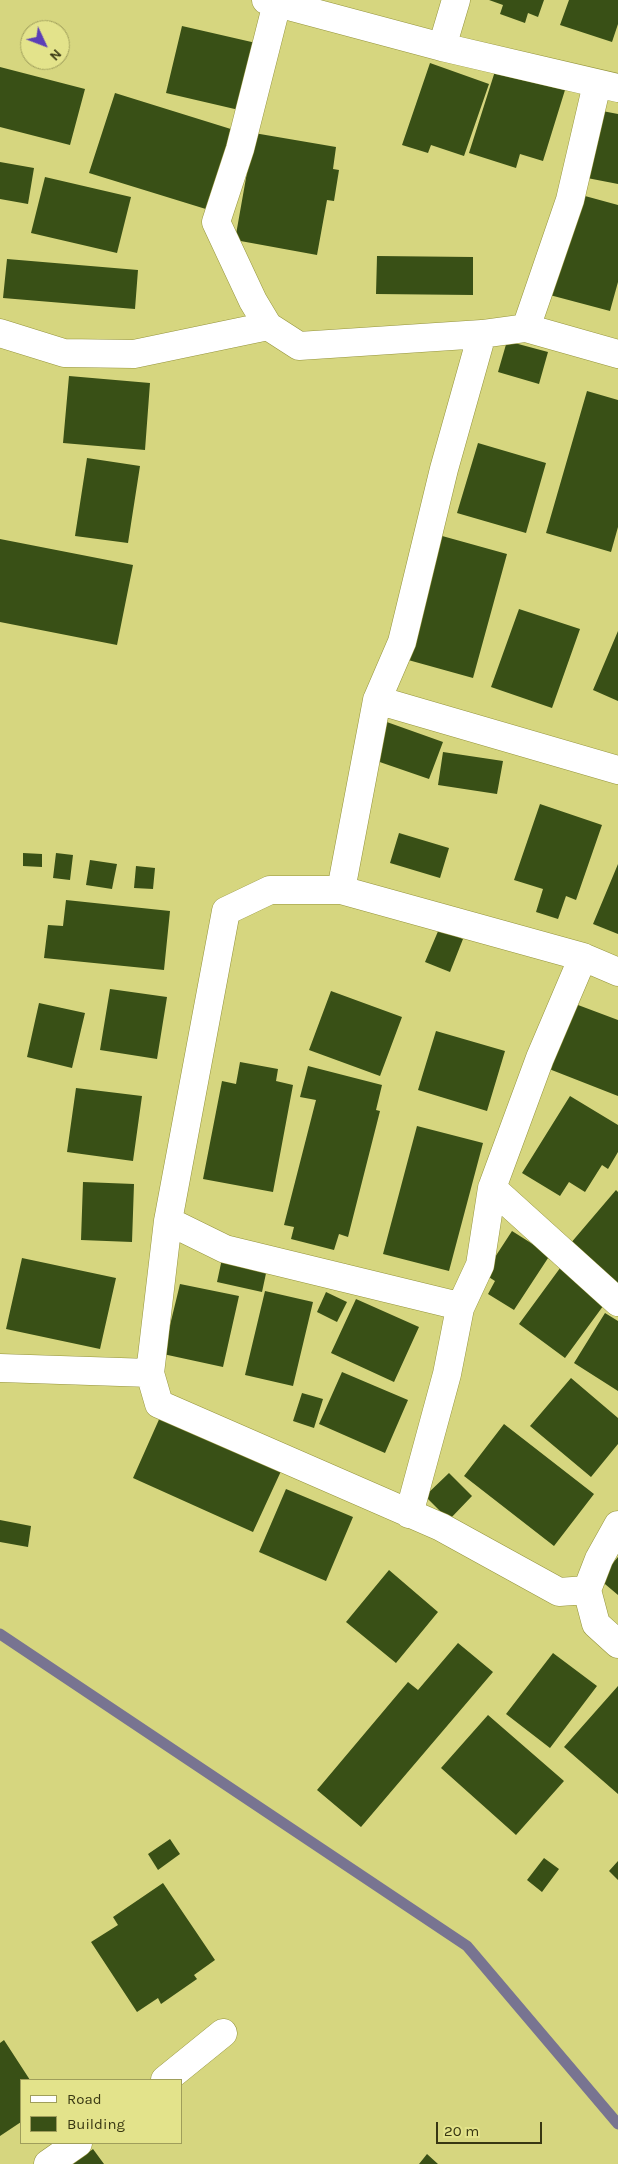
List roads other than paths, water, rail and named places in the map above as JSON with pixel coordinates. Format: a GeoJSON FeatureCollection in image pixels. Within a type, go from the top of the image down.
{"type":"FeatureCollection","features":[{"type":"Feature","properties":{"kind":"street"},"geometry":{"type":"LineString","coordinates":[[442,47],[456,0]]}},
{"type":"Feature","properties":{"kind":"street"},"geometry":{"type":"LineString","coordinates":[[526,328],[608,86],[442,47],[271,2],[240,150],[216,222],[253,301],[268,326],[299,346],[482,334],[526,328],[618,354]]}},
{"type":"Feature","properties":{"kind":"street"},"geometry":{"type":"LineString","coordinates":[[0,333],[64,353],[134,354],[268,326]]}},
{"type":"Feature","properties":{"kind":"street"},"geometry":{"type":"LineString","coordinates":[[341,890],[377,700],[402,642],[444,469],[482,334]]}},
{"type":"Feature","properties":{"kind":"street"},"geometry":{"type":"LineString","coordinates":[[377,700],[618,770]]}},
{"type":"Feature","properties":{"kind":"street"},"geometry":{"type":"LineString","coordinates":[[587,1590],[559,1592],[441,1527],[159,1404],[150,1373],[168,1221],[226,911],[270,890],[341,890],[582,958],[618,972]]}},
{"type":"Feature","properties":{"kind":"street"},"geometry":{"type":"LineString","coordinates":[[409,1514],[447,1374],[460,1308],[480,1265],[492,1188],[540,1058],[582,958]]}},
{"type":"Feature","properties":{"kind":"street"},"geometry":{"type":"LineString","coordinates":[[492,1188],[618,1302]]}},
{"type":"Feature","properties":{"kind":"street"},"geometry":{"type":"LineString","coordinates":[[168,1221],[225,1249],[452,1304],[460,1308]]}},
{"type":"Feature","properties":{"kind":"street"},"geometry":{"type":"LineString","coordinates":[[0,1368],[150,1373]]}},
{"type":"Feature","properties":{"kind":"street"},"geometry":{"type":"LineString","coordinates":[[618,1525],[600,1559],[587,1590],[596,1624],[618,1644]]}},
{"type":"Feature","properties":{"kind":"street"},"geometry":{"type":"LineString","coordinates":[[167,2079],[223,2033]]}},
{"type":"Feature","properties":{"kind":"street"},"geometry":{"type":"LineString","coordinates":[[48,2164],[77,2144]]}},
{"type":"Feature","properties":{"kind":"waterway"},"geometry":{"type":"LineString","coordinates":[[0,1634],[467,1946],[618,2124]]}}]}
